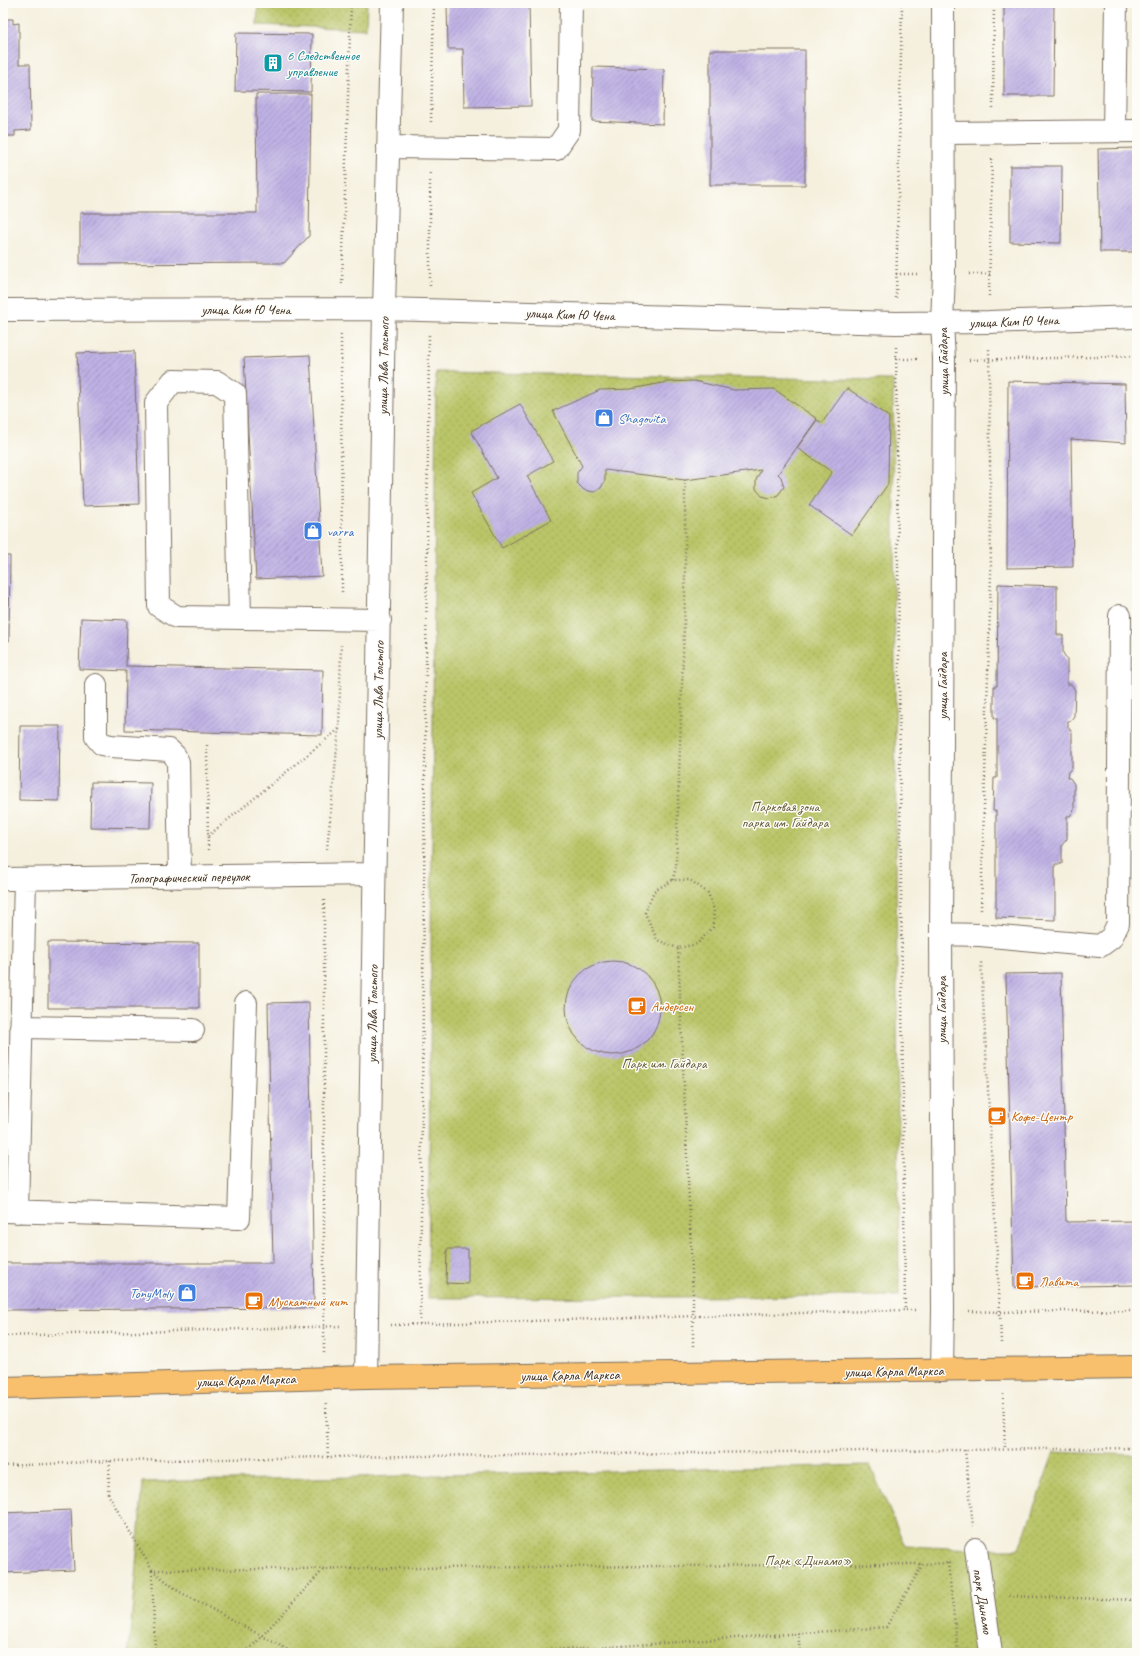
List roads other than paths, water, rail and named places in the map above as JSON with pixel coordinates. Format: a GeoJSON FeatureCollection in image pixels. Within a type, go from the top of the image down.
{"type":"FeatureCollection","features":[{"type":"Feature","properties":{"kind":"main road","name":"улица Карла Маркса"},"geometry":{"type":"LineString","coordinates":[[3,1388],[366,1377],[692,1374],[1137,1367]]}},
{"type":"Feature","properties":{"kind":"street","name":"улица Льва Толстого"},"geometry":{"type":"LineString","coordinates":[[366,1377],[374,874],[380,620],[384,309],[392,3]]}},
{"type":"Feature","properties":{"kind":"street"},"geometry":{"type":"LineString","coordinates":[[388,148],[556,149],[569,130],[571,3]]}},
{"type":"Feature","properties":{"kind":"street","name":"улица Гайдара"},"geometry":{"type":"LineString","coordinates":[[942,1370],[941,934],[944,359],[942,323],[944,274],[943,3]]}},
{"type":"Feature","properties":{"kind":"street"},"geometry":{"type":"LineString","coordinates":[[1114,131],[1116,3]]}},
{"type":"Feature","properties":{"kind":"street"},"geometry":{"type":"LineString","coordinates":[[944,133],[1137,131]]}},
{"type":"Feature","properties":{"kind":"street","name":"улица Ким Ю Чена"},"geometry":{"type":"LineString","coordinates":[[3,310],[384,309],[896,323],[989,322],[1137,317]]}},
{"type":"Feature","properties":{"kind":"street"},"geometry":{"type":"LineString","coordinates":[[240,618],[235,394],[217,382],[173,382],[156,403],[159,606],[177,617],[240,618],[342,619],[380,620]]}},
{"type":"Feature","properties":{"kind":"street"},"geometry":{"type":"LineString","coordinates":[[941,934],[980,935],[1100,946],[1111,938],[1118,924],[1120,616]]}},
{"type":"Feature","properties":{"kind":"street"},"geometry":{"type":"LineString","coordinates":[[96,685],[96,737],[102,744],[169,750],[176,756],[178,762],[180,877]]}},
{"type":"Feature","properties":{"kind":"street","name":"Топографический переулок"},"geometry":{"type":"LineString","coordinates":[[3,879],[324,876],[374,874]]}},
{"type":"Feature","properties":{"kind":"street"},"geometry":{"type":"LineString","coordinates":[[25,879],[21,1027],[11,1101],[10,1211],[238,1218],[246,1003]]}},
{"type":"Feature","properties":{"kind":"street"},"geometry":{"type":"LineString","coordinates":[[21,1027],[193,1030]]}},
{"type":"Feature","properties":{"kind":"street","name":"парк Динамо"},"geometry":{"type":"LineString","coordinates":[[976,1556],[991,1653]]}},
{"type":"Feature","properties":{"kind":"place","name":"6 Следственное управление"},"geometry":{"type":"Point","coordinates":[273,63]}},
{"type":"Feature","properties":{"kind":"place","name":"Shagovita"},"geometry":{"type":"Point","coordinates":[604,418]}},
{"type":"Feature","properties":{"kind":"place","name":"varra"},"geometry":{"type":"Point","coordinates":[313,531]}},
{"type":"Feature","properties":{"kind":"place","name":"Андерсен"},"geometry":{"type":"Point","coordinates":[637,1006]}},
{"type":"Feature","properties":{"kind":"place","name":"Кофе-Центр"},"geometry":{"type":"Point","coordinates":[997,1116]}},
{"type":"Feature","properties":{"kind":"place","name":"Лавита"},"geometry":{"type":"Point","coordinates":[1025,1281]}},
{"type":"Feature","properties":{"kind":"place","name":"TonyMoly"},"geometry":{"type":"Point","coordinates":[187,1293]}},
{"type":"Feature","properties":{"kind":"place","name":"Мускатный кит"},"geometry":{"type":"Point","coordinates":[254,1301]}},
{"type":"Feature","properties":{"kind":"park label","name":"Парковая зона парка им. Гайдара"},"geometry":{"type":"Point","coordinates":[785,814]}},
{"type":"Feature","properties":{"kind":"park label","name":"Парк им. Гайдара"},"geometry":{"type":"Point","coordinates":[664,1063]}},
{"type":"Feature","properties":{"kind":"park label","name":"Парк «Динамо»"},"geometry":{"type":"Point","coordinates":[808,1560]}}]}
